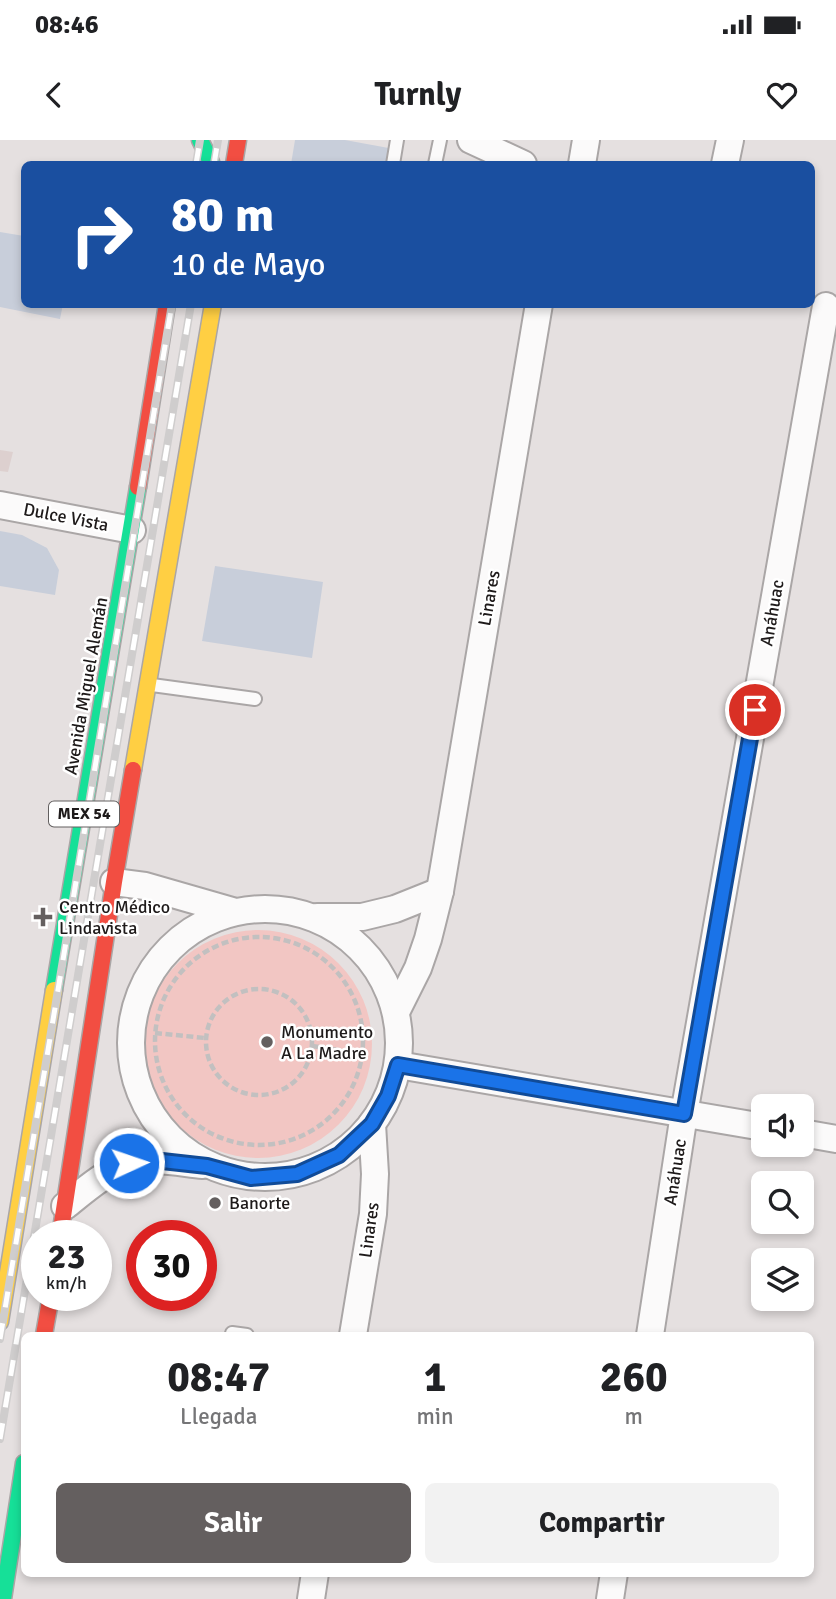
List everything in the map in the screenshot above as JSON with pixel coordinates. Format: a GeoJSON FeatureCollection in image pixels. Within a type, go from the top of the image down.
{"type":"FeatureCollection","features":[{"type":"Feature","properties":{"kind":"highway"},"geometry":{"type":"LineString","coordinates":[[234,161],[238,140]]}},
{"type":"Feature","properties":{"kind":"highway"},"geometry":{"type":"LineString","coordinates":[[194,144],[204,146],[209,161]]}},
{"type":"Feature","properties":{"kind":"highway","name":"Avenida Miguel Alemán"},"geometry":{"type":"LineString","coordinates":[[0,1322],[166,308]]}},
{"type":"Feature","properties":{"kind":"highway","name":"MEX 54"},"geometry":{"type":"LineString","coordinates":[[63,1220],[114,882],[212,308]]}},
{"type":"Feature","properties":{"kind":"highway"},"geometry":{"type":"LineString","coordinates":[[191,333],[196,410]]}},
{"type":"Feature","properties":{"kind":"highway"},"geometry":{"type":"LineString","coordinates":[[92,898],[101,888],[114,882]]}},
{"type":"Feature","properties":{"kind":"highway"},"geometry":{"type":"LineString","coordinates":[[38,1080],[57,1040],[83,918]]}},
{"type":"Feature","properties":{"kind":"highway"},"geometry":{"type":"LineString","coordinates":[[45,1332],[48,1311]]}},
{"type":"Feature","properties":{"kind":"highway"},"geometry":{"type":"LineString","coordinates":[[4,1599],[21,1504]]}},
{"type":"Feature","properties":{"kind":"street"},"geometry":{"type":"LineString","coordinates":[[471,140],[516,161]]}},
{"type":"Feature","properties":{"kind":"street"},"geometry":{"type":"LineString","coordinates":[[582,161],[586,140]]}},
{"type":"Feature","properties":{"kind":"street"},"geometry":{"type":"LineString","coordinates":[[726,161],[730,140]]}},
{"type":"Feature","properties":{"kind":"street","name":"Anáhuac"},"geometry":{"type":"LineString","coordinates":[[650,1332],[684,1114],[825,305]]}},
{"type":"Feature","properties":{"kind":"street","name":"Linares"},"geometry":{"type":"LineString","coordinates":[[396,1012],[418,968],[440,891],[538,308]]}},
{"type":"Feature","properties":{"kind":"street","name":"Dulce Vista"},"geometry":{"type":"LineString","coordinates":[[0,505],[132,530]]}},
{"type":"Feature","properties":{"kind":"street"},"geometry":{"type":"LineString","coordinates":[[114,882],[145,886],[232,911]]}},
{"type":"Feature","properties":{"kind":"street"},"geometry":{"type":"LineString","coordinates":[[207,1166],[173,1143],[148,1110],[133,1072],[130,1030],[141,990],[162,955],[194,928],[232,911],[274,908],[316,917],[362,917],[395,909],[440,891]]}},
{"type":"Feature","properties":{"kind":"street"},"geometry":{"type":"LineString","coordinates":[[65,1206],[102,1177],[129,1163],[153,1160],[207,1166],[251,1178],[297,1174],[339,1155],[372,1124],[388,1096],[398,1065],[400,1038],[396,1012],[380,972],[352,940],[316,917]]}},
{"type":"Feature","properties":{"kind":"street"},"geometry":{"type":"LineString","coordinates":[[398,1065],[751,1125]]}},
{"type":"Feature","properties":{"kind":"street","name":"Linares"},"geometry":{"type":"LineString","coordinates":[[353,1332],[373,1214],[375,1174],[372,1124]]}},
{"type":"Feature","properties":{"kind":"street"},"geometry":{"type":"LineString","coordinates":[[814,1135],[836,1139]]}},
{"type":"Feature","properties":{"kind":"street"},"geometry":{"type":"LineString","coordinates":[[311,1599],[314,1577]]}},
{"type":"Feature","properties":{"kind":"street"},"geometry":{"type":"LineString","coordinates":[[610,1599],[613,1577]]}},
{"type":"Feature","properties":{"kind":"lane"},"geometry":{"type":"LineString","coordinates":[[394,161],[397,140]]}},
{"type":"Feature","properties":{"kind":"lane"},"geometry":{"type":"LineString","coordinates":[[436,161],[440,140]]}},
{"type":"Feature","properties":{"kind":"lane"},"geometry":{"type":"LineString","coordinates":[[148,684],[255,699]]}},
{"type":"Feature","properties":{"kind":"path"},"geometry":{"type":"LineString","coordinates":[[270,937],[302,945],[330,964],[350,990],[362,1021],[363,1054],[347,1098],[331,1114],[314,1130],[271,1146],[225,1141],[186,1117],[161,1079],[155,1033],[163,1001],[180,972],[206,951],[237,939],[270,937]]}},
{"type":"Feature","properties":{"kind":"path"},"geometry":{"type":"LineString","coordinates":[[254,988],[272,989],[290,997],[303,1011],[311,1027],[312,1046],[308,1062],[300,1076],[287,1087],[271,1094],[255,1095],[238,1091],[224,1083],[213,1070],[207,1055],[205,1038],[210,1020],[221,1004],[236,993],[254,988]]}},
{"type":"Feature","properties":{"kind":"path"},"geometry":{"type":"LineString","coordinates":[[155,1033],[205,1038]]}},
{"type":"Feature","properties":{"kind":"path"},"geometry":{"type":"LineString","coordinates":[[312,1046],[363,1054]]}},
{"type":"Feature","properties":{"kind":"shaded area"},"geometry":{"type":"Polygon","coordinates":[[[0,450],[13,452],[8,472],[0,471],[0,450]]]}},
{"type":"Feature","properties":{"kind":"shaded area"},"geometry":{"type":"Polygon","coordinates":[[[247,930],[269,930],[302,938],[339,963],[364,1000],[372,1044],[364,1088],[339,1125],[302,1150],[269,1158],[247,1158],[214,1150],[177,1125],[152,1088],[144,1055],[144,1033],[152,1000],[177,963],[214,938],[247,930]]]}},
{"type":"Feature","properties":{"kind":"building"},"geometry":{"type":"Polygon","coordinates":[[[295,140],[345,140],[394,149],[392,161],[292,161],[295,140]]]}},
{"type":"Feature","properties":{"kind":"building"},"geometry":{"type":"Polygon","coordinates":[[[0,232],[21,236],[21,308],[62,308],[60,319],[0,307],[0,232]]]}},
{"type":"Feature","properties":{"kind":"building"},"geometry":{"type":"Polygon","coordinates":[[[0,531],[22,535],[47,548],[59,570],[55,595],[0,586],[0,531]]]}},
{"type":"Feature","properties":{"kind":"building"},"geometry":{"type":"Polygon","coordinates":[[[215,566],[323,582],[312,658],[202,641],[215,566]]]}},
{"type":"Feature","properties":{"kind":"railway"},"geometry":{"type":"LineString","coordinates":[[196,161],[200,140]]}},
{"type":"Feature","properties":{"kind":"railway"},"geometry":{"type":"LineString","coordinates":[[214,161],[218,140]]}},
{"type":"Feature","properties":{"kind":"railway"},"geometry":{"type":"LineString","coordinates":[[0,1339],[171,308]]}},
{"type":"Feature","properties":{"kind":"railway"},"geometry":{"type":"LineString","coordinates":[[0,1439],[190,308]]}},
{"type":"Feature","properties":{"kind":"traffic: fast"},"geometry":{"type":"LineString","coordinates":[[200,140],[210,161]]}},
{"type":"Feature","properties":{"kind":"traffic: fast"},"geometry":{"type":"LineString","coordinates":[[54,990],[138,487]]}},
{"type":"Feature","properties":{"kind":"traffic: fast"},"geometry":{"type":"LineString","coordinates":[[3,1599],[21,1482]]}},
{"type":"Feature","properties":{"kind":"traffic: slow"},"geometry":{"type":"LineString","coordinates":[[133,770],[212,308]]}},
{"type":"Feature","properties":{"kind":"traffic: slow"},"geometry":{"type":"LineString","coordinates":[[0,1322],[54,990]]}},
{"type":"Feature","properties":{"kind":"traffic: jam"},"geometry":{"type":"LineString","coordinates":[[234,161],[238,140]]}},
{"type":"Feature","properties":{"kind":"traffic: jam"},"geometry":{"type":"LineString","coordinates":[[138,487],[166,308]]}},
{"type":"Feature","properties":{"kind":"traffic: jam"},"geometry":{"type":"LineString","coordinates":[[62,1220],[133,770]]}},
{"type":"Feature","properties":{"kind":"traffic: jam"},"geometry":{"type":"LineString","coordinates":[[45,1332],[48,1311]]}},
{"type":"Feature","properties":{"kind":"place","name":"Centro Médico Lindavista"},"geometry":{"type":"Point","coordinates":[43,917]}},
{"type":"Feature","properties":{"kind":"place","name":"Monumento A La Madre"},"geometry":{"type":"Point","coordinates":[267,1042]}},
{"type":"Feature","properties":{"kind":"place","name":"Banorte"},"geometry":{"type":"Point","coordinates":[215,1203]}},
{"type":"Feature","properties":{"kind":"route"},"geometry":{"type":"LineString","coordinates":[[129,1163],[153,1160],[207,1166],[251,1178],[297,1174],[339,1155],[372,1124],[388,1096],[398,1065],[684,1114],[755,710]]}}]}
